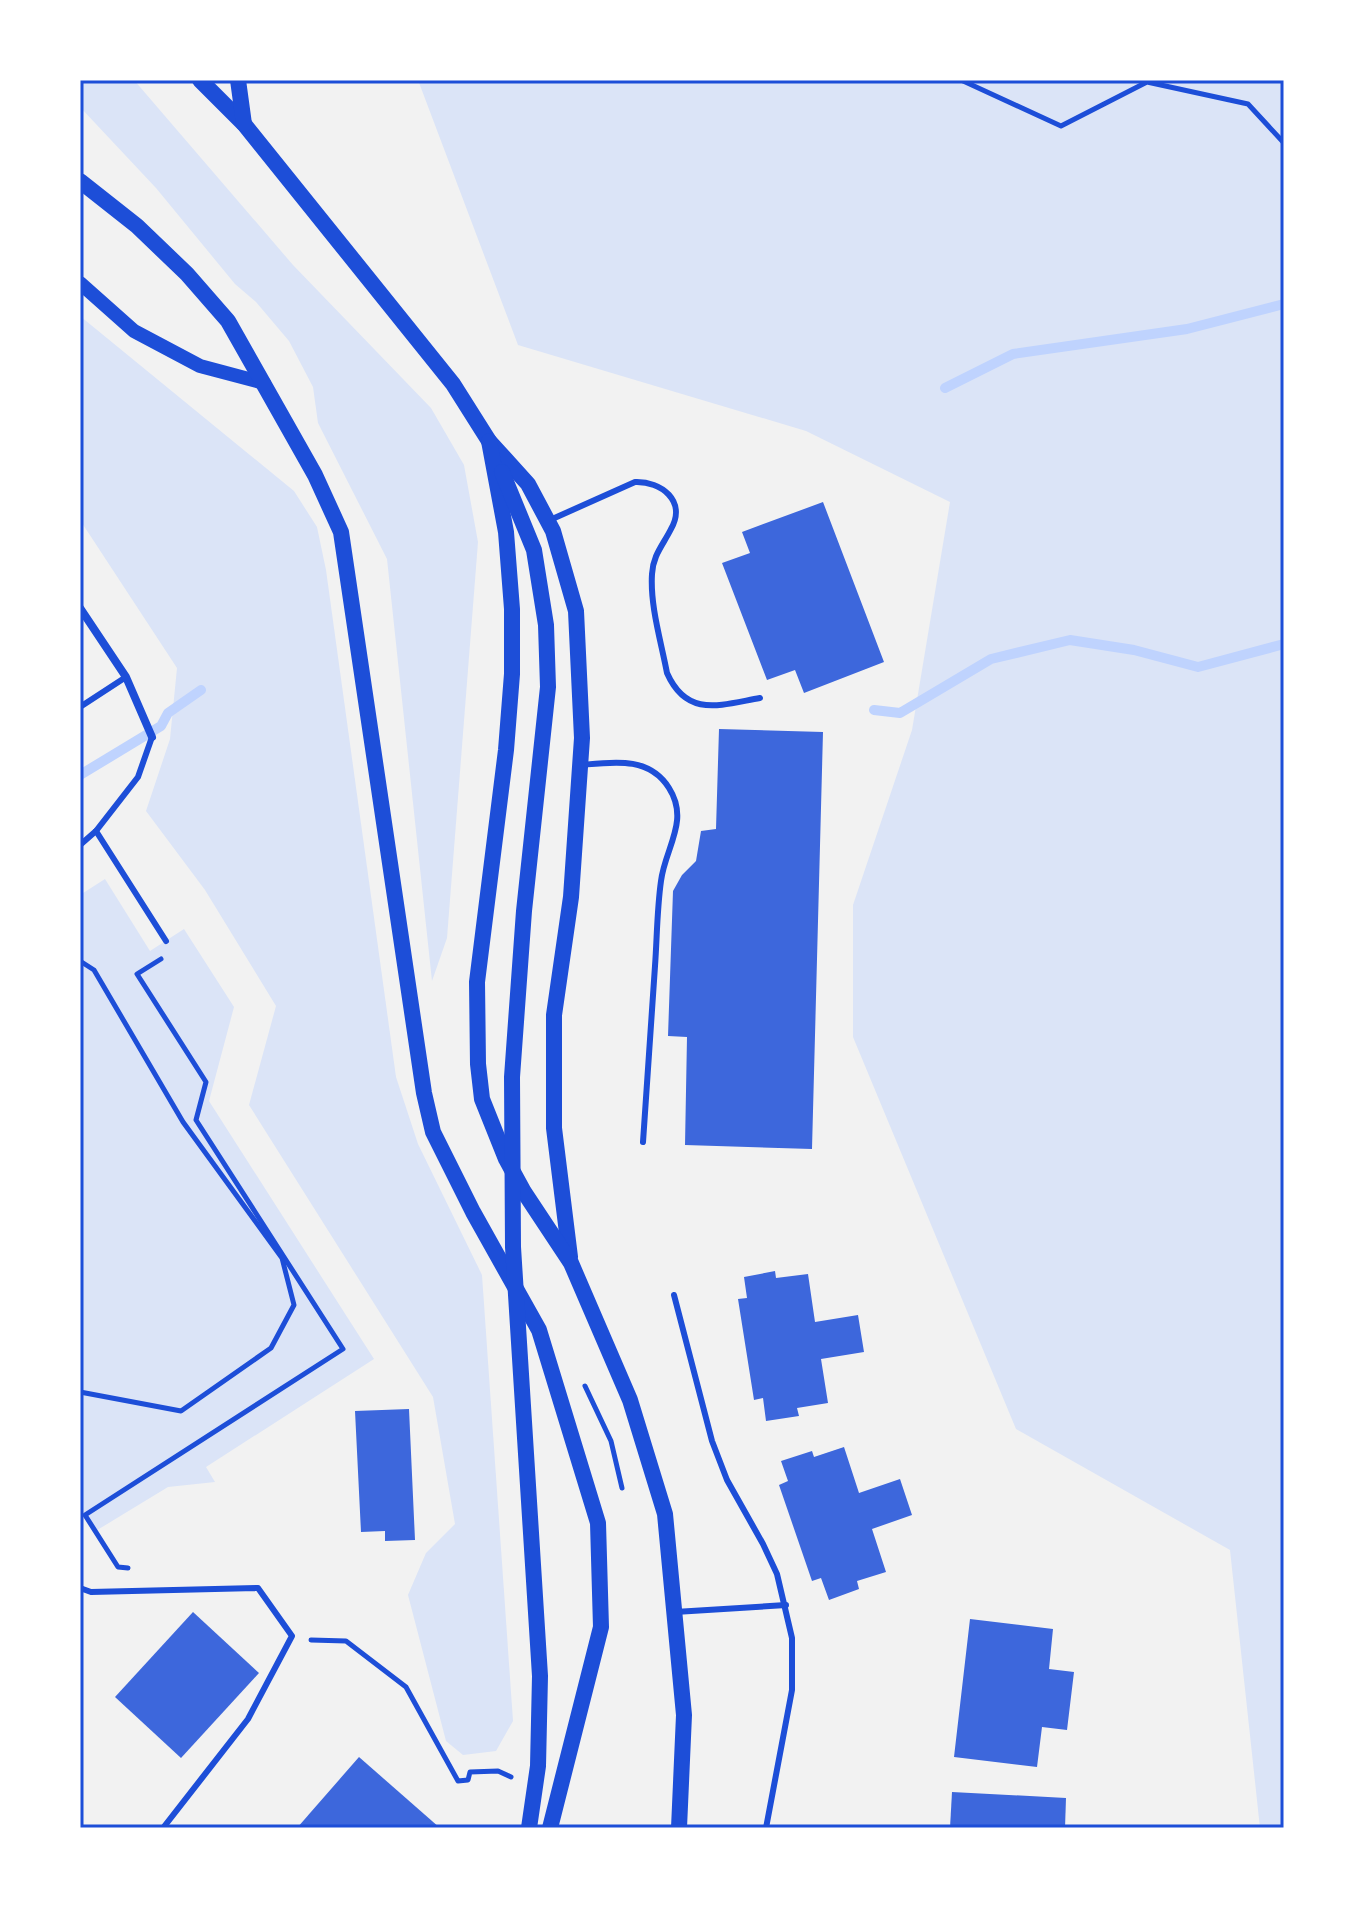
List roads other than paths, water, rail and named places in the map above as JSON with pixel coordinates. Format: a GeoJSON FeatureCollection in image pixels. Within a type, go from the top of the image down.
{"type":"FeatureCollection","features":[{"type":"Feature","properties":{"kind":"main road"},"geometry":{"type":"LineString","coordinates":[[200,80],[244,124],[453,384],[489,441],[534,550],[546,625],[548,687],[524,911],[511,1125],[513,1247],[540,1676],[538,1766],[529,1828]]}},
{"type":"Feature","properties":{"kind":"main road"},"geometry":{"type":"LineString","coordinates":[[238,80],[244,124]]}},
{"type":"Feature","properties":{"kind":"main road"},"geometry":{"type":"LineString","coordinates":[[80,181],[137,226],[187,274],[228,321],[315,475],[341,532],[422,1077],[433,1132],[473,1212],[539,1330],[598,1523],[601,1627],[550,1828]]}},
{"type":"Feature","properties":{"kind":"main road"},"geometry":{"type":"LineString","coordinates":[[489,441],[528,484],[553,531],[576,611],[582,738],[571,897],[554,1015],[554,1128],[571,1263]]}},
{"type":"Feature","properties":{"kind":"main road"},"geometry":{"type":"LineString","coordinates":[[489,441],[506,532],[512,609],[512,674],[506,750],[477,982],[478,1064],[482,1099],[506,1159],[571,1263],[630,1400],[665,1514],[684,1715],[679,1828]]}},
{"type":"Feature","properties":{"kind":"main road"},"geometry":{"type":"LineString","coordinates":[[560,1790],[560,1828]]}},
{"type":"Feature","properties":{"kind":"street"},"geometry":{"type":"LineString","coordinates":[[80,283],[134,331],[200,366],[264,383]]}},
{"type":"Feature","properties":{"kind":"street"},"geometry":{"type":"LineString","coordinates":[[80,608],[126,677],[152,737]]}},
{"type":"Feature","properties":{"kind":"lane"},"geometry":{"type":"LineString","coordinates":[[547,522],[635,482],[647,481],[659,485],[668,493],[675,513],[672,529],[658,549],[652,570],[667,673],[672,684],[688,700],[710,707],[760,698]]}},
{"type":"Feature","properties":{"kind":"lane"},"geometry":{"type":"LineString","coordinates":[[80,707],[126,677]]}},
{"type":"Feature","properties":{"kind":"lane"},"geometry":{"type":"LineString","coordinates":[[80,845],[96,831],[138,777],[152,737]]}},
{"type":"Feature","properties":{"kind":"lane"},"geometry":{"type":"LineString","coordinates":[[580,765],[616,762],[646,768],[659,776],[669,788],[678,815],[678,830],[661,877],[643,1142]]}},
{"type":"Feature","properties":{"kind":"lane"},"geometry":{"type":"LineString","coordinates":[[96,831],[166,941]]}},
{"type":"Feature","properties":{"kind":"lane"},"geometry":{"type":"LineString","coordinates":[[674,1295],[712,1441],[733,1491],[777,1574],[792,1638],[792,1690],[766,1828]]}},
{"type":"Feature","properties":{"kind":"lane"},"geometry":{"type":"LineString","coordinates":[[80,1588],[91,1592],[258,1588],[292,1636],[248,1719],[163,1828]]}},
{"type":"Feature","properties":{"kind":"lane"},"geometry":{"type":"LineString","coordinates":[[675,1612],[786,1605]]}},
{"type":"Feature","properties":{"kind":"waterway"},"geometry":{"type":"LineString","coordinates":[[945,388],[1013,354],[1187,329],[1284,304]]}},
{"type":"Feature","properties":{"kind":"waterway"},"geometry":{"type":"LineString","coordinates":[[874,710],[900,713],[991,659],[1070,640],[1134,650],[1198,667],[1284,644]]}},
{"type":"Feature","properties":{"kind":"waterway"},"geometry":{"type":"LineString","coordinates":[[80,775],[161,726],[168,713],[201,690]]}}]}
